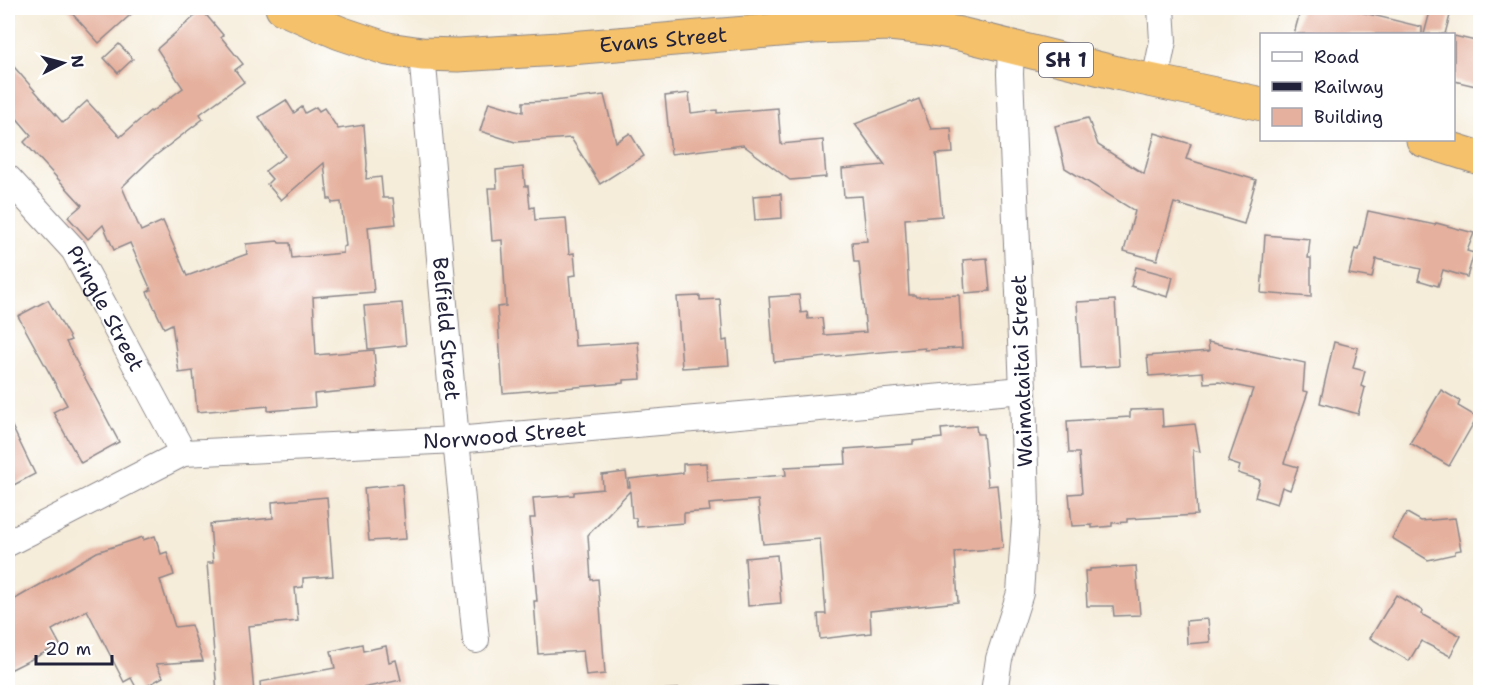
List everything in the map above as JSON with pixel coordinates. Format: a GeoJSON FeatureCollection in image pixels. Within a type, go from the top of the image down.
{"type":"FeatureCollection","features":[{"type":"Feature","properties":{"kind":"highway","name":"Evans Street"},"geometry":{"type":"LineString","coordinates":[[282,8],[365,42],[388,49],[422,54],[506,54],[814,27],[890,24],[928,28],[1260,104]]}},
{"type":"Feature","properties":{"kind":"highway"},"geometry":{"type":"LineString","coordinates":[[1426,141],[1480,158]]}},
{"type":"Feature","properties":{"kind":"street"},"geometry":{"type":"LineString","coordinates":[[1155,81],[1163,41],[1161,8]]}},
{"type":"Feature","properties":{"kind":"street","name":"Waimataitai Street"},"geometry":{"type":"LineString","coordinates":[[994,693],[999,659],[1020,593],[1026,507],[1010,74],[1011,46]]}},
{"type":"Feature","properties":{"kind":"street","name":"Belfield Street"},"geometry":{"type":"LineString","coordinates":[[422,54],[476,640]]}},
{"type":"Feature","properties":{"kind":"street","name":"Pringle Street"},"geometry":{"type":"LineString","coordinates":[[8,178],[74,250],[183,453]]}},
{"type":"Feature","properties":{"kind":"street","name":"Norwood Street"},"geometry":{"type":"LineString","coordinates":[[8,543],[183,453],[456,440],[1023,390]]}},
{"type":"Feature","properties":{"kind":"building"},"geometry":{"type":"Polygon","coordinates":[[[67,8],[138,8],[99,43],[67,8]]]}},
{"type":"Feature","properties":{"kind":"building"},"geometry":{"type":"Polygon","coordinates":[[[1301,8],[1344,8],[1422,27],[1422,33],[1294,33],[1301,8]]]}},
{"type":"Feature","properties":{"kind":"building"},"geometry":{"type":"Polygon","coordinates":[[[1431,8],[1452,8],[1445,33],[1424,33],[1431,8]]]}},
{"type":"Feature","properties":{"kind":"building"},"geometry":{"type":"Polygon","coordinates":[[[202,10],[243,64],[235,70],[244,82],[200,114],[203,119],[151,159],[122,187],[141,231],[163,221],[187,276],[247,254],[246,244],[278,241],[279,243],[290,243],[292,258],[343,253],[343,247],[346,246],[341,202],[332,203],[331,199],[328,199],[324,163],[281,200],[267,184],[272,179],[265,171],[285,156],[259,117],[286,100],[294,113],[302,107],[305,113],[316,107],[319,111],[324,108],[338,129],[364,125],[366,179],[381,177],[383,198],[393,198],[396,224],[368,227],[374,292],[313,297],[316,355],[374,350],[377,388],[314,394],[315,407],[268,411],[268,406],[197,412],[193,371],[179,373],[172,324],[164,328],[147,292],[151,290],[130,243],[114,250],[103,225],[88,239],[68,217],[82,205],[24,142],[31,135],[8,108],[8,60],[63,123],[87,101],[120,137],[150,111],[183,88],[157,49],[202,10]]]}},
{"type":"Feature","properties":{"kind":"building"},"geometry":{"type":"Polygon","coordinates":[[[1455,36],[1480,42],[1480,87],[1455,81],[1455,36]]]}},
{"type":"Feature","properties":{"kind":"building"},"geometry":{"type":"Polygon","coordinates":[[[119,44],[133,59],[118,73],[104,58],[119,44]]]}},
{"type":"Feature","properties":{"kind":"building"},"geometry":{"type":"Polygon","coordinates":[[[689,93],[691,113],[778,108],[781,144],[823,140],[826,177],[790,180],[743,145],[671,154],[665,96],[689,93]]]}},
{"type":"Feature","properties":{"kind":"building"},"geometry":{"type":"Polygon","coordinates":[[[604,95],[616,142],[630,133],[644,156],[600,184],[571,138],[515,142],[480,131],[489,102],[523,112],[523,102],[604,95]]]}},
{"type":"Feature","properties":{"kind":"building"},"geometry":{"type":"Polygon","coordinates":[[[919,99],[931,129],[951,128],[953,153],[936,154],[942,216],[905,219],[909,295],[916,297],[959,295],[962,348],[925,350],[925,348],[774,362],[769,297],[799,295],[801,313],[807,312],[808,319],[822,318],[824,335],[866,332],[859,262],[854,262],[852,242],[867,241],[862,196],[844,197],[842,169],[885,165],[855,124],[919,99]]]}},
{"type":"Feature","properties":{"kind":"building"},"geometry":{"type":"Polygon","coordinates":[[[1088,118],[1098,145],[1144,174],[1155,133],[1191,144],[1186,159],[1256,180],[1244,224],[1174,203],[1157,260],[1124,251],[1135,211],[1065,168],[1055,126],[1088,118]]]}},
{"type":"Feature","properties":{"kind":"building"},"geometry":{"type":"Polygon","coordinates":[[[523,167],[525,186],[528,186],[530,208],[534,207],[535,220],[566,218],[569,254],[574,253],[576,275],[569,276],[575,346],[638,342],[641,379],[624,380],[624,383],[503,393],[497,307],[506,306],[502,240],[492,241],[488,188],[497,188],[496,170],[523,167]]]}},
{"type":"Feature","properties":{"kind":"building"},"geometry":{"type":"Polygon","coordinates":[[[781,194],[782,218],[755,220],[753,196],[781,194]]]}},
{"type":"Feature","properties":{"kind":"building"},"geometry":{"type":"Polygon","coordinates":[[[1368,211],[1435,225],[1436,223],[1474,233],[1467,251],[1474,253],[1467,277],[1443,270],[1438,286],[1418,280],[1421,269],[1376,259],[1372,278],[1349,274],[1355,249],[1359,250],[1368,211]]]}},
{"type":"Feature","properties":{"kind":"building"},"geometry":{"type":"Polygon","coordinates":[[[1265,235],[1310,239],[1308,258],[1311,258],[1311,297],[1261,293],[1265,235]]]}},
{"type":"Feature","properties":{"kind":"building"},"geometry":{"type":"Polygon","coordinates":[[[987,258],[990,291],[965,293],[963,260],[987,258]]]}},
{"type":"Feature","properties":{"kind":"building"},"geometry":{"type":"Polygon","coordinates":[[[1136,267],[1173,277],[1168,297],[1131,286],[1136,267]]]}},
{"type":"Feature","properties":{"kind":"building"},"geometry":{"type":"Polygon","coordinates":[[[700,296],[700,300],[720,299],[723,341],[727,340],[729,365],[682,368],[677,297],[700,296]]]}},
{"type":"Feature","properties":{"kind":"building"},"geometry":{"type":"Polygon","coordinates":[[[48,300],[71,340],[66,342],[119,442],[81,463],[53,412],[67,405],[18,316],[48,300]]]}},
{"type":"Feature","properties":{"kind":"building"},"geometry":{"type":"Polygon","coordinates":[[[1115,300],[1119,366],[1081,368],[1077,302],[1115,300]]]}},
{"type":"Feature","properties":{"kind":"building"},"geometry":{"type":"Polygon","coordinates":[[[402,303],[406,345],[368,349],[364,306],[402,303]]]}},
{"type":"Feature","properties":{"kind":"building"},"geometry":{"type":"Polygon","coordinates":[[[1208,342],[1305,363],[1303,391],[1308,392],[1284,463],[1298,467],[1290,490],[1282,487],[1277,504],[1255,497],[1260,480],[1238,473],[1240,466],[1228,462],[1253,389],[1219,382],[1204,383],[1203,372],[1149,376],[1147,356],[1209,351],[1208,342]]]}},
{"type":"Feature","properties":{"kind":"building"},"geometry":{"type":"Polygon","coordinates":[[[1334,342],[1358,348],[1353,368],[1365,371],[1361,386],[1365,388],[1358,414],[1320,403],[1334,342]]]}},
{"type":"Feature","properties":{"kind":"building"},"geometry":{"type":"Polygon","coordinates":[[[1441,390],[1460,401],[1458,406],[1477,417],[1449,466],[1410,443],[1441,390]]]}},
{"type":"Feature","properties":{"kind":"building"},"geometry":{"type":"Polygon","coordinates":[[[1162,409],[1163,427],[1195,424],[1200,452],[1193,450],[1197,515],[1127,519],[1127,522],[1112,523],[1112,526],[1092,528],[1092,525],[1072,526],[1069,494],[1082,493],[1079,453],[1069,453],[1067,421],[1130,417],[1130,410],[1162,409]]]}},
{"type":"Feature","properties":{"kind":"building"},"geometry":{"type":"Polygon","coordinates":[[[8,418],[35,474],[8,488],[8,418]]]}},
{"type":"Feature","properties":{"kind":"building"},"geometry":{"type":"Polygon","coordinates":[[[976,426],[977,434],[983,434],[988,486],[997,485],[1003,548],[955,552],[958,602],[870,611],[871,633],[820,639],[818,614],[826,614],[820,539],[763,544],[758,500],[709,504],[710,511],[684,513],[684,523],[637,527],[636,518],[632,518],[630,491],[588,535],[591,580],[598,579],[605,674],[586,676],[583,651],[538,654],[534,601],[537,601],[530,518],[535,518],[533,498],[574,495],[574,492],[603,489],[602,475],[626,472],[628,487],[630,487],[629,479],[683,473],[683,464],[706,463],[707,481],[786,475],[785,467],[846,464],[845,449],[913,444],[913,441],[942,438],[941,429],[976,426]]]}},
{"type":"Feature","properties":{"kind":"building"},"geometry":{"type":"Polygon","coordinates":[[[402,484],[406,539],[369,541],[364,488],[402,484]]]}},
{"type":"Feature","properties":{"kind":"building"},"geometry":{"type":"Polygon","coordinates":[[[327,497],[333,576],[303,578],[303,587],[295,588],[298,621],[248,626],[254,693],[217,693],[207,563],[213,563],[210,524],[273,518],[272,502],[327,497]]]}},
{"type":"Feature","properties":{"kind":"building"},"geometry":{"type":"Polygon","coordinates":[[[1407,513],[1421,521],[1455,518],[1461,550],[1455,551],[1455,554],[1428,560],[1392,538],[1407,513]]]}},
{"type":"Feature","properties":{"kind":"building"},"geometry":{"type":"Polygon","coordinates":[[[155,536],[161,554],[167,552],[174,575],[160,580],[175,627],[191,625],[203,661],[156,664],[163,677],[138,691],[131,678],[124,682],[87,610],[52,630],[60,645],[8,671],[8,603],[97,552],[143,537],[143,540],[155,536]]]}},
{"type":"Feature","properties":{"kind":"building"},"geometry":{"type":"Polygon","coordinates":[[[777,555],[781,603],[748,606],[745,558],[777,555]]]}},
{"type":"Feature","properties":{"kind":"building"},"geometry":{"type":"Polygon","coordinates":[[[1136,566],[1140,615],[1114,616],[1113,606],[1087,606],[1085,571],[1136,566]]]}},
{"type":"Feature","properties":{"kind":"building"},"geometry":{"type":"Polygon","coordinates":[[[1396,595],[1423,611],[1421,614],[1461,636],[1450,656],[1421,641],[1409,661],[1370,638],[1396,595]]]}},
{"type":"Feature","properties":{"kind":"building"},"geometry":{"type":"Polygon","coordinates":[[[1208,619],[1210,642],[1187,644],[1186,621],[1208,619]]]}},
{"type":"Feature","properties":{"kind":"building"},"geometry":{"type":"Polygon","coordinates":[[[362,644],[363,651],[386,646],[389,662],[396,660],[401,680],[339,693],[261,693],[260,682],[335,668],[331,651],[362,644]]]}},
{"type":"Feature","properties":{"kind":"railway"},"geometry":{"type":"LineString","coordinates":[[646,692],[762,687],[846,692]]}}]}
